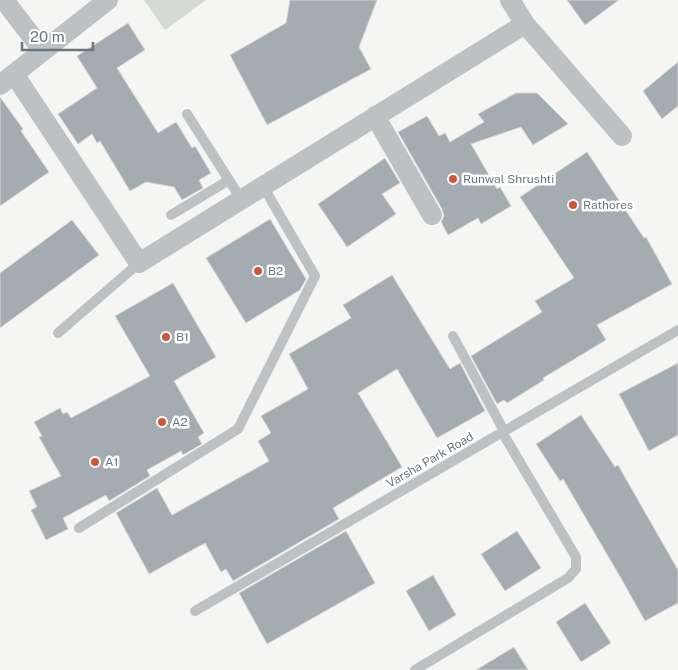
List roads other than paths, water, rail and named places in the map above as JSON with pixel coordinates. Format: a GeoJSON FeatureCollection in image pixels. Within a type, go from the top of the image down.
{"type":"FeatureCollection","features":[{"type":"Feature","properties":{"kind":"street"},"geometry":{"type":"LineString","coordinates":[[4,0],[43,51]]}},
{"type":"Feature","properties":{"kind":"street"},"geometry":{"type":"LineString","coordinates":[[108,0],[7,79],[138,263],[525,24]]}},
{"type":"Feature","properties":{"kind":"street"},"geometry":{"type":"LineString","coordinates":[[510,0],[525,24],[622,136]]}},
{"type":"Feature","properties":{"kind":"street"},"geometry":{"type":"LineString","coordinates":[[375,116],[432,215]]}},
{"type":"Feature","properties":{"kind":"lane"},"geometry":{"type":"LineString","coordinates":[[187,114],[241,200]]}},
{"type":"Feature","properties":{"kind":"lane"},"geometry":{"type":"LineString","coordinates":[[171,215],[229,180]]}},
{"type":"Feature","properties":{"kind":"lane"},"geometry":{"type":"LineString","coordinates":[[78,528],[238,429],[315,276],[263,186]]}},
{"type":"Feature","properties":{"kind":"lane"},"geometry":{"type":"LineString","coordinates":[[58,333],[138,263]]}},
{"type":"Feature","properties":{"kind":"lane","name":"Varsha Park Road"},"geometry":{"type":"LineString","coordinates":[[195,611],[678,330]]}},
{"type":"Feature","properties":{"kind":"lane"},"geometry":{"type":"LineString","coordinates":[[415,670],[568,578],[576,569],[576,557],[503,432],[453,336]]}},
{"type":"Feature","properties":{"kind":"place","name":"Runwal Shrushti"},"geometry":{"type":"Point","coordinates":[453,179]}},
{"type":"Feature","properties":{"kind":"place","name":"Rathores"},"geometry":{"type":"Point","coordinates":[573,205]}},
{"type":"Feature","properties":{"kind":"place","name":"B2"},"geometry":{"type":"Point","coordinates":[258,271]}},
{"type":"Feature","properties":{"kind":"place","name":"B1"},"geometry":{"type":"Point","coordinates":[166,337]}},
{"type":"Feature","properties":{"kind":"place","name":"A2"},"geometry":{"type":"Point","coordinates":[162,422]}},
{"type":"Feature","properties":{"kind":"place","name":"A1"},"geometry":{"type":"Point","coordinates":[95,462]}}]}
